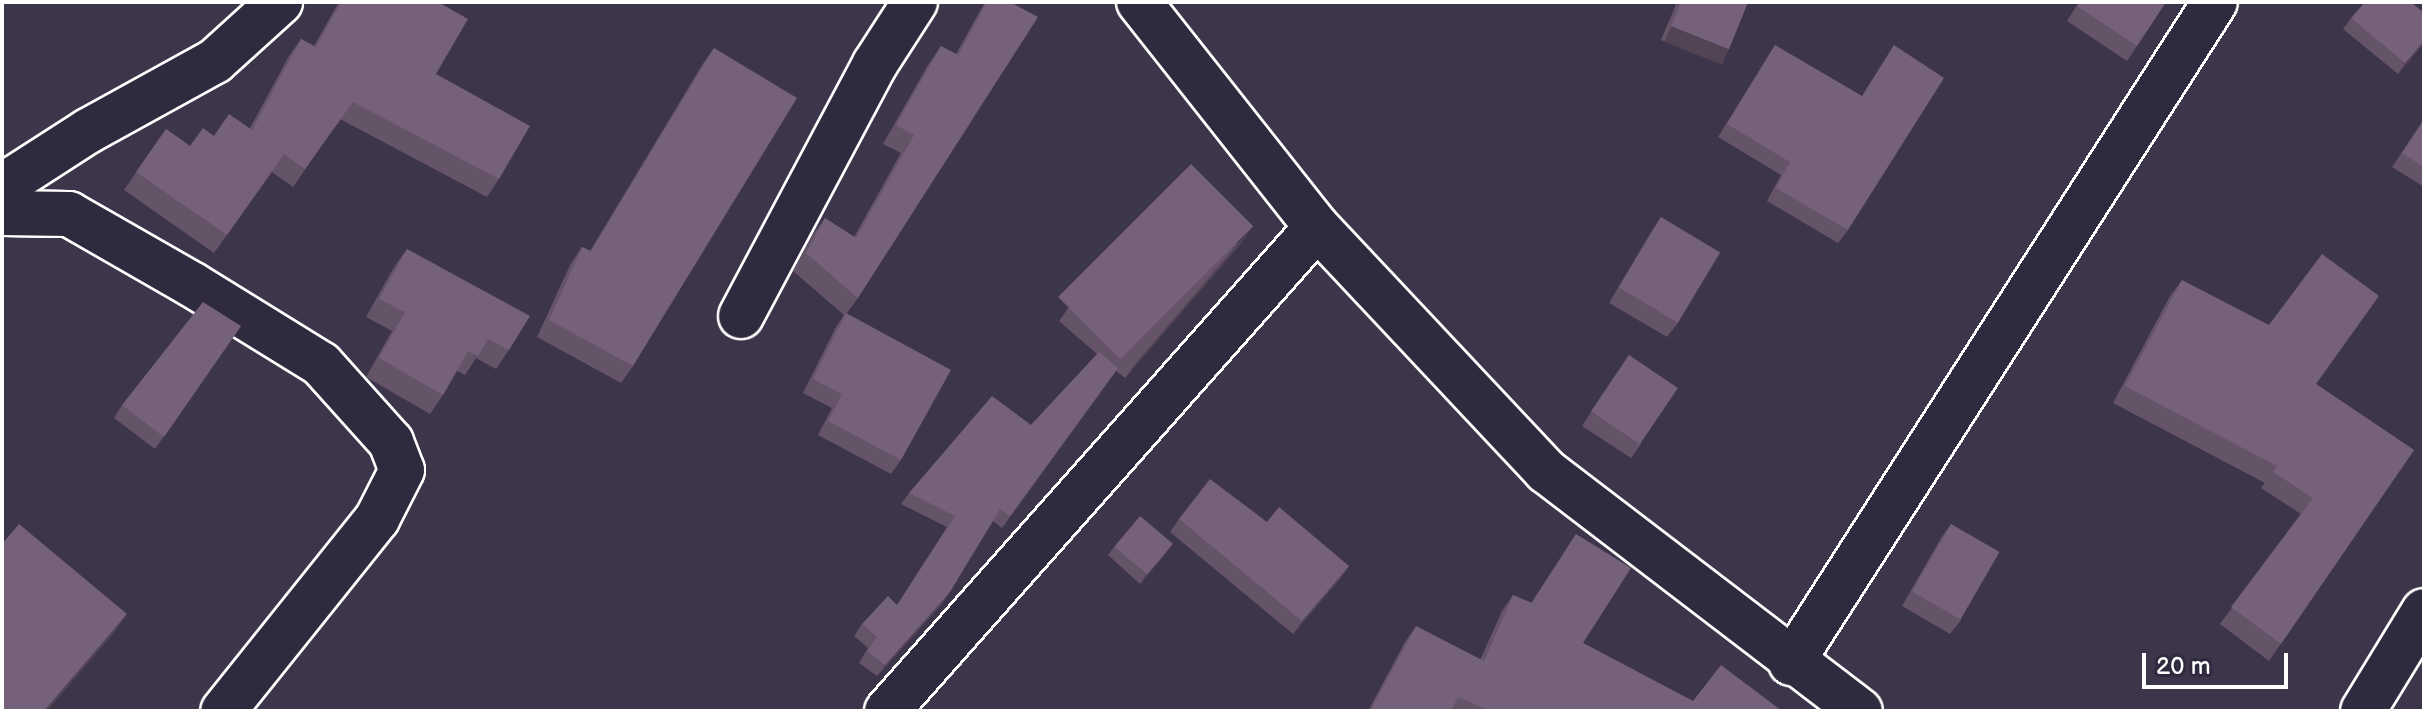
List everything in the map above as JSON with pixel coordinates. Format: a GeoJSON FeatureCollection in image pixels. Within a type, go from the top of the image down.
{"type":"FeatureCollection","features":[{"type":"Feature","properties":{"kind":"street"},"geometry":{"type":"LineString","coordinates":[[2,195],[15,178],[88,131],[215,61],[280,2]]}},
{"type":"Feature","properties":{"kind":"street"},"geometry":{"type":"LineString","coordinates":[[741,316],[915,2]]}},
{"type":"Feature","properties":{"kind":"street"},"geometry":{"type":"LineString","coordinates":[[1139,2],[1317,227],[1546,471],[1791,663],[1860,711]]}},
{"type":"Feature","properties":{"kind":"street"},"geometry":{"type":"LineString","coordinates":[[1791,663],[2215,2]]}},
{"type":"Feature","properties":{"kind":"street"},"geometry":{"type":"LineString","coordinates":[[2,213],[69,214],[193,285],[321,364],[391,442],[402,470],[377,519],[223,711]]}},
{"type":"Feature","properties":{"kind":"street"},"geometry":{"type":"LineString","coordinates":[[887,711],[1317,227]]}},
{"type":"Feature","properties":{"kind":"street"},"geometry":{"type":"LineString","coordinates":[[2363,711],[2424,611]]}},
{"type":"Feature","properties":{"kind":"building"},"geometry":{"type":"Polygon","coordinates":[[[341,2],[438,2],[468,19],[436,74],[530,126],[499,179],[353,102],[305,169],[284,154],[227,235],[136,172],[166,129],[190,146],[203,128],[214,136],[229,114],[252,130],[301,39],[316,47],[341,2]]]}},
{"type":"Feature","properties":{"kind":"building"},"geometry":{"type":"Polygon","coordinates":[[[987,2],[1010,2],[1038,17],[858,298],[806,253],[825,218],[856,238],[914,135],[896,125],[941,46],[958,55],[987,2]]]}},
{"type":"Feature","properties":{"kind":"building"},"geometry":{"type":"Polygon","coordinates":[[[1681,2],[1748,2],[1729,49],[1671,26],[1681,2]]]}},
{"type":"Feature","properties":{"kind":"building"},"geometry":{"type":"Polygon","coordinates":[[[2080,2],[2166,2],[2137,46],[2077,6],[2080,2]]]}},
{"type":"Feature","properties":{"kind":"building"},"geometry":{"type":"Polygon","coordinates":[[[2365,2],[2411,2],[2424,13],[2424,41],[2405,63],[2351,18],[2365,2]]]}},
{"type":"Feature","properties":{"kind":"building"},"geometry":{"type":"Polygon","coordinates":[[[1775,45],[1862,96],[1894,45],[1944,78],[1848,230],[1776,188],[1790,162],[1727,124],[1775,45]]]}},
{"type":"Feature","properties":{"kind":"building"},"geometry":{"type":"Polygon","coordinates":[[[714,48],[797,98],[633,366],[549,320],[582,247],[591,251],[714,48]]]}},
{"type":"Feature","properties":{"kind":"building"},"geometry":{"type":"Polygon","coordinates":[[[2424,120],[2424,167],[2402,153],[2424,120]]]}},
{"type":"Feature","properties":{"kind":"building"},"geometry":{"type":"Polygon","coordinates":[[[1191,164],[1253,226],[1120,359],[1058,297],[1191,164]]]}},
{"type":"Feature","properties":{"kind":"building"},"geometry":{"type":"Polygon","coordinates":[[[1661,217],[1720,253],[1678,323],[1619,287],[1661,217]]]}},
{"type":"Feature","properties":{"kind":"building"},"geometry":{"type":"Polygon","coordinates":[[[407,249],[530,316],[509,350],[488,339],[478,356],[468,351],[443,395],[379,358],[405,312],[379,299],[407,249]]]}},
{"type":"Feature","properties":{"kind":"building"},"geometry":{"type":"Polygon","coordinates":[[[2322,254],[2379,296],[2316,384],[2414,450],[2281,644],[2231,607],[2313,498],[2273,472],[2277,466],[2125,386],[2182,280],[2269,325],[2322,254]]]}},
{"type":"Feature","properties":{"kind":"building"},"geometry":{"type":"Polygon","coordinates":[[[203,302],[241,326],[164,437],[122,405],[203,302]]]}},
{"type":"Feature","properties":{"kind":"building"},"geometry":{"type":"Polygon","coordinates":[[[846,313],[951,370],[901,460],[828,421],[842,394],[813,379],[846,313]]]}},
{"type":"Feature","properties":{"kind":"building"},"geometry":{"type":"Polygon","coordinates":[[[1099,352],[1118,368],[1010,516],[1000,509],[950,592],[885,665],[867,651],[877,637],[862,624],[888,596],[897,605],[955,516],[909,493],[992,396],[1031,425],[1099,352]]]}},
{"type":"Feature","properties":{"kind":"building"},"geometry":{"type":"Polygon","coordinates":[[[1629,355],[1678,388],[1640,444],[1591,411],[1629,355]]]}},
{"type":"Feature","properties":{"kind":"building"},"geometry":{"type":"Polygon","coordinates":[[[1210,479],[1267,522],[1279,507],[1349,566],[1302,621],[1179,519],[1210,479]]]}},
{"type":"Feature","properties":{"kind":"building"},"geometry":{"type":"Polygon","coordinates":[[[1140,516],[1173,544],[1147,574],[1114,547],[1140,516]]]}},
{"type":"Feature","properties":{"kind":"building"},"geometry":{"type":"Polygon","coordinates":[[[19,524],[127,614],[44,711],[2,711],[2,544],[19,524]]]}},
{"type":"Feature","properties":{"kind":"building"},"geometry":{"type":"Polygon","coordinates":[[[1951,524],[1999,552],[1960,620],[1912,592],[1951,524]]]}},
{"type":"Feature","properties":{"kind":"building"},"geometry":{"type":"Polygon","coordinates":[[[1576,534],[1631,568],[1583,643],[1693,701],[1721,665],[1782,711],[1490,711],[1458,697],[1451,711],[1370,711],[1416,626],[1484,661],[1513,595],[1532,603],[1576,534]]]}}]}
